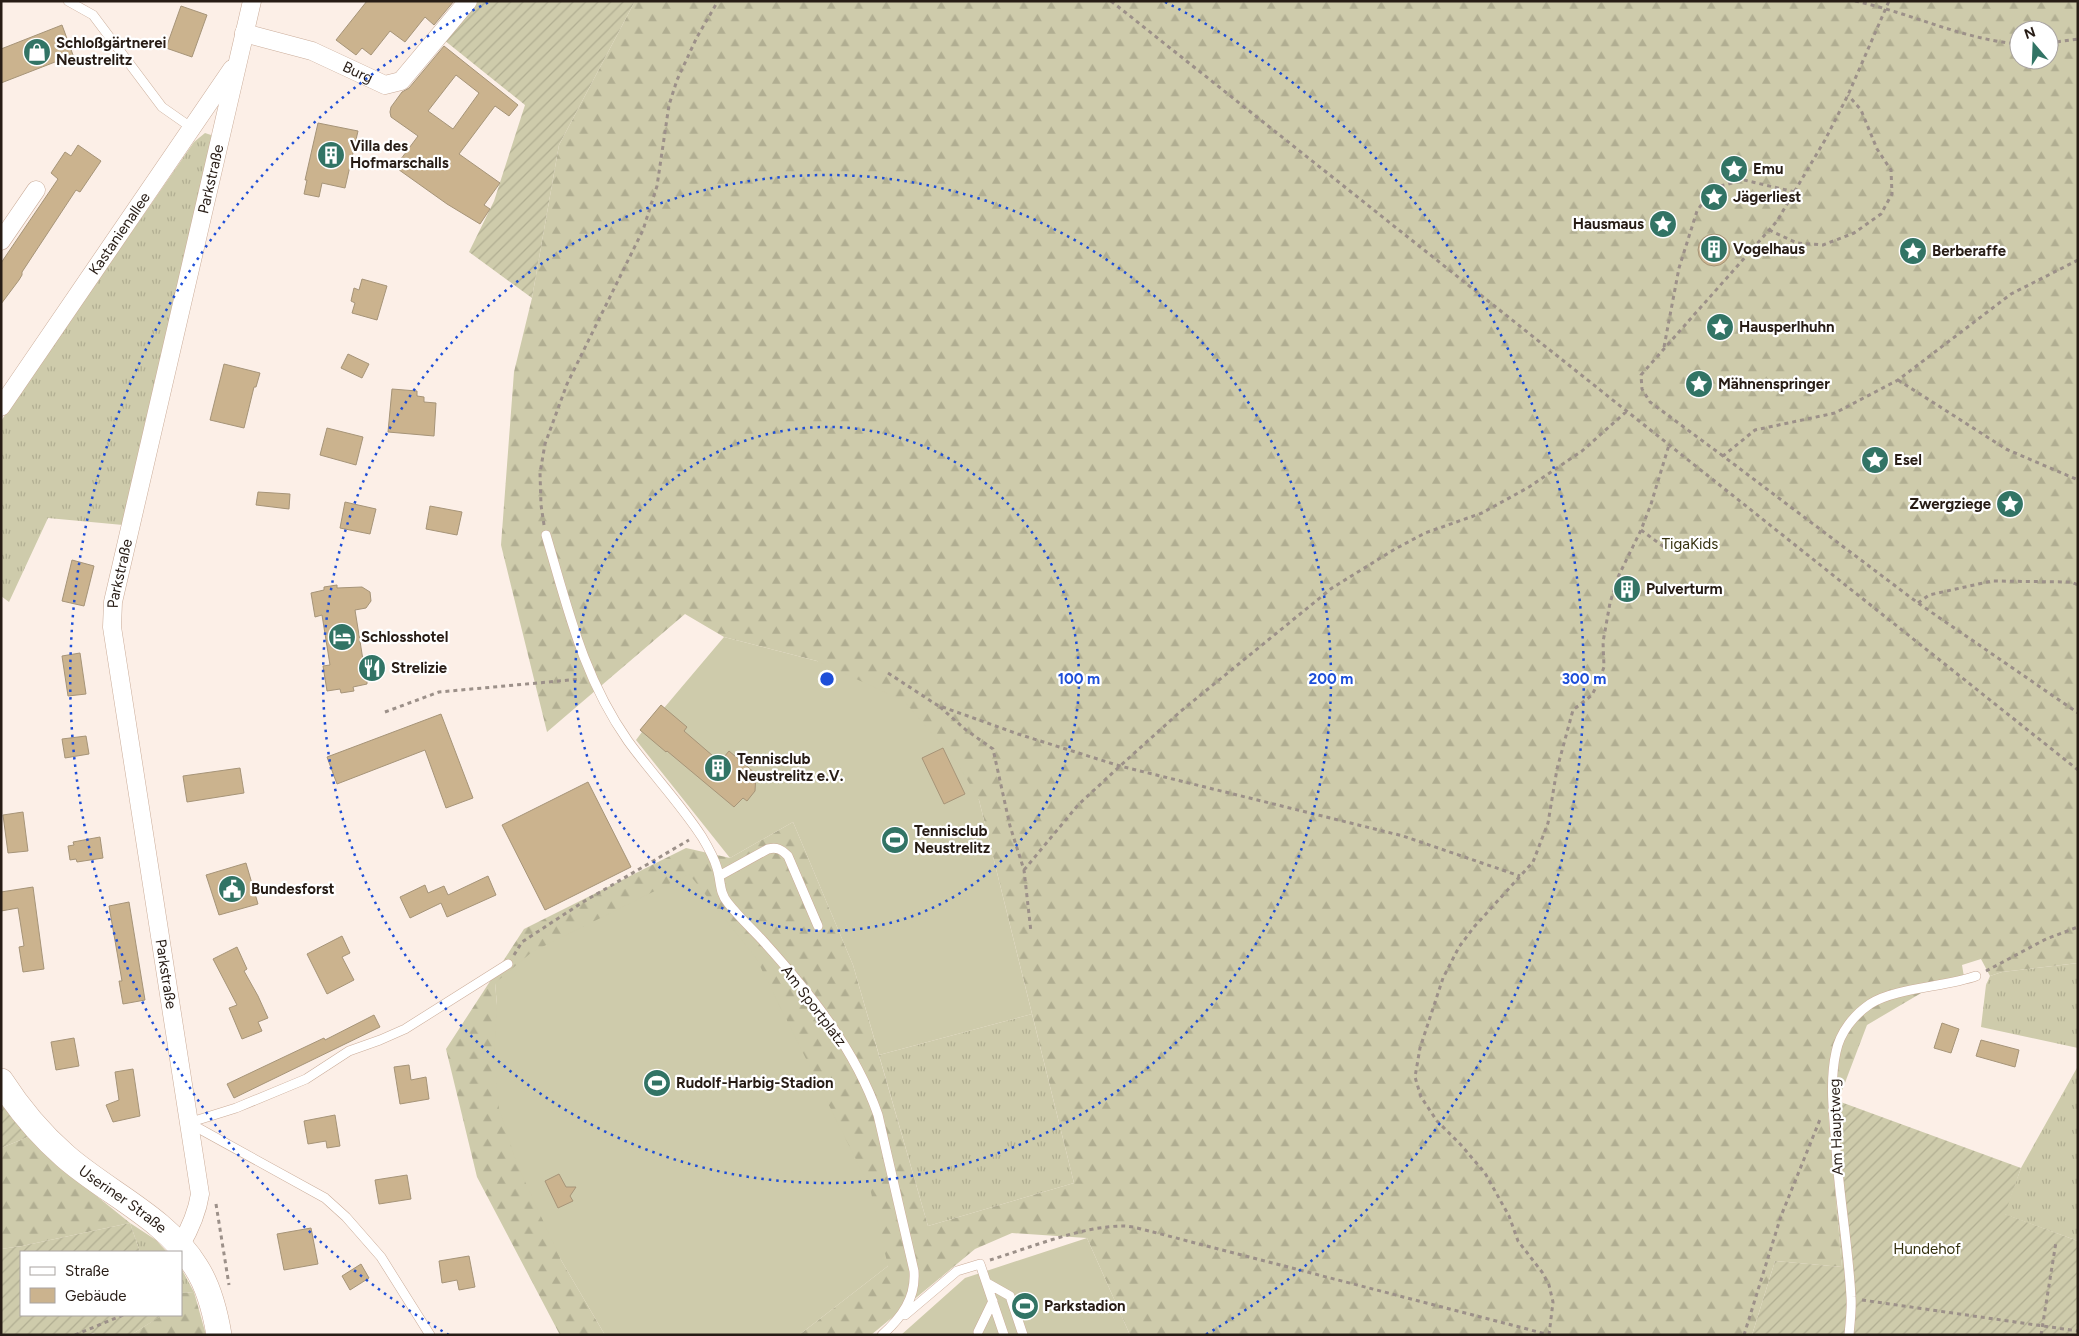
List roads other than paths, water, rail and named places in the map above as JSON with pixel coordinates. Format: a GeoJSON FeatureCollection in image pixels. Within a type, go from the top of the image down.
{"type":"FeatureCollection","features":[{"type":"Feature","properties":{"kind":"main road","name":"Useriner Straße"},"geometry":{"type":"LineString","coordinates":[[1,1081],[36,1128],[66,1157],[153,1222],[180,1246],[197,1268],[205,1284],[210,1296],[219,1335]]}},
{"type":"Feature","properties":{"kind":"street"},"geometry":{"type":"LineString","coordinates":[[244,33],[252,1]]}},
{"type":"Feature","properties":{"kind":"street","name":"Burg"},"geometry":{"type":"LineString","coordinates":[[244,33],[312,51],[385,85],[401,81],[468,1]]}},
{"type":"Feature","properties":{"kind":"street","name":"Parkstraße"},"geometry":{"type":"LineString","coordinates":[[180,1246],[191,1228],[200,1194],[112,619],[117,584],[244,33]]}},
{"type":"Feature","properties":{"kind":"street","name":"Kastanienallee"},"geometry":{"type":"LineString","coordinates":[[1,407],[238,61]]}},
{"type":"Feature","properties":{"kind":"street"},"geometry":{"type":"LineString","coordinates":[[1,241],[36,190]]}},
{"type":"Feature","properties":{"kind":"lane"},"geometry":{"type":"LineString","coordinates":[[68,1],[93,15],[162,107],[192,128]]}},
{"type":"Feature","properties":{"kind":"lane","name":"Am Sportplatz"},"geometry":{"type":"LineString","coordinates":[[546,535],[578,646],[591,678],[610,712],[628,741],[700,833],[709,848],[719,876],[722,893],[727,903],[765,943],[827,1019],[846,1048],[870,1093],[878,1115],[915,1282],[912,1296],[897,1322],[882,1335]]}},
{"type":"Feature","properties":{"kind":"lane"},"geometry":{"type":"LineString","coordinates":[[719,876],[768,849],[776,847],[782,850],[788,856],[818,926]]}},
{"type":"Feature","properties":{"kind":"lane"},"geometry":{"type":"LineString","coordinates":[[188,1123],[236,1108],[306,1079],[349,1051],[405,1029],[508,964]]}},
{"type":"Feature","properties":{"kind":"lane","name":"Am Hauptweg"},"geometry":{"type":"LineString","coordinates":[[1849,1335],[1851,1298],[1838,1180],[1832,1097],[1836,1052],[1843,1033],[1857,1014],[1872,1002],[1900,993],[1960,982],[1976,976]]}},
{"type":"Feature","properties":{"kind":"lane"},"geometry":{"type":"LineString","coordinates":[[188,1123],[325,1198],[346,1217],[381,1257],[430,1335]]}},
{"type":"Feature","properties":{"kind":"lane"},"geometry":{"type":"LineString","coordinates":[[897,1322],[957,1272],[980,1264],[1004,1335]]}},
{"type":"Feature","properties":{"kind":"lane"},"geometry":{"type":"LineString","coordinates":[[987,1283],[1010,1296],[1023,1335]]}},
{"type":"Feature","properties":{"kind":"lane"},"geometry":{"type":"LineString","coordinates":[[978,1332],[993,1301]]}},
{"type":"Feature","properties":{"kind":"place","name":"Schloßgärtnerei Neustrelitz"},"geometry":{"type":"Point","coordinates":[37,52]}},
{"type":"Feature","properties":{"kind":"place","name":"Villa des Hofmarschalls"},"geometry":{"type":"Point","coordinates":[331,155]}},
{"type":"Feature","properties":{"kind":"place","name":"Emu"},"geometry":{"type":"Point","coordinates":[1734,169]}},
{"type":"Feature","properties":{"kind":"place","name":"Jägerliest"},"geometry":{"type":"Point","coordinates":[1714,197]}},
{"type":"Feature","properties":{"kind":"place","name":"Hausmaus"},"geometry":{"type":"Point","coordinates":[1663,224]}},
{"type":"Feature","properties":{"kind":"place","name":"Vogelhaus"},"geometry":{"type":"Point","coordinates":[1714,249]}},
{"type":"Feature","properties":{"kind":"place","name":"Berberaffe"},"geometry":{"type":"Point","coordinates":[1913,251]}},
{"type":"Feature","properties":{"kind":"place","name":"Hausperlhuhn"},"geometry":{"type":"Point","coordinates":[1720,327]}},
{"type":"Feature","properties":{"kind":"place","name":"Mähnenspringer"},"geometry":{"type":"Point","coordinates":[1699,384]}},
{"type":"Feature","properties":{"kind":"place","name":"Esel"},"geometry":{"type":"Point","coordinates":[1875,460]}},
{"type":"Feature","properties":{"kind":"place","name":"Zwergziege"},"geometry":{"type":"Point","coordinates":[2010,504]}},
{"type":"Feature","properties":{"kind":"place","name":"Pulverturm"},"geometry":{"type":"Point","coordinates":[1627,589]}},
{"type":"Feature","properties":{"kind":"place","name":"Schlosshotel"},"geometry":{"type":"Point","coordinates":[342,637]}},
{"type":"Feature","properties":{"kind":"place","name":"Strelizie"},"geometry":{"type":"Point","coordinates":[372,668]}},
{"type":"Feature","properties":{"kind":"place","name":"Tennisclub Neustrelitz e.V."},"geometry":{"type":"Point","coordinates":[718,768]}},
{"type":"Feature","properties":{"kind":"place","name":"Tennisclub Neustrelitz"},"geometry":{"type":"Point","coordinates":[895,840]}},
{"type":"Feature","properties":{"kind":"place","name":"Bundesforst"},"geometry":{"type":"Point","coordinates":[232,889]}},
{"type":"Feature","properties":{"kind":"place","name":"Rudolf-Harbig-Stadion"},"geometry":{"type":"Point","coordinates":[657,1083]}},
{"type":"Feature","properties":{"kind":"place","name":"Parkstadion"},"geometry":{"type":"Point","coordinates":[1025,1306]}},
{"type":"Feature","properties":{"kind":"park label","name":"TigaKids"},"geometry":{"type":"Point","coordinates":[1690,544]}},
{"type":"Feature","properties":{"kind":"park label","name":"Hundehof"},"geometry":{"type":"Point","coordinates":[1927,1249]}}]}
